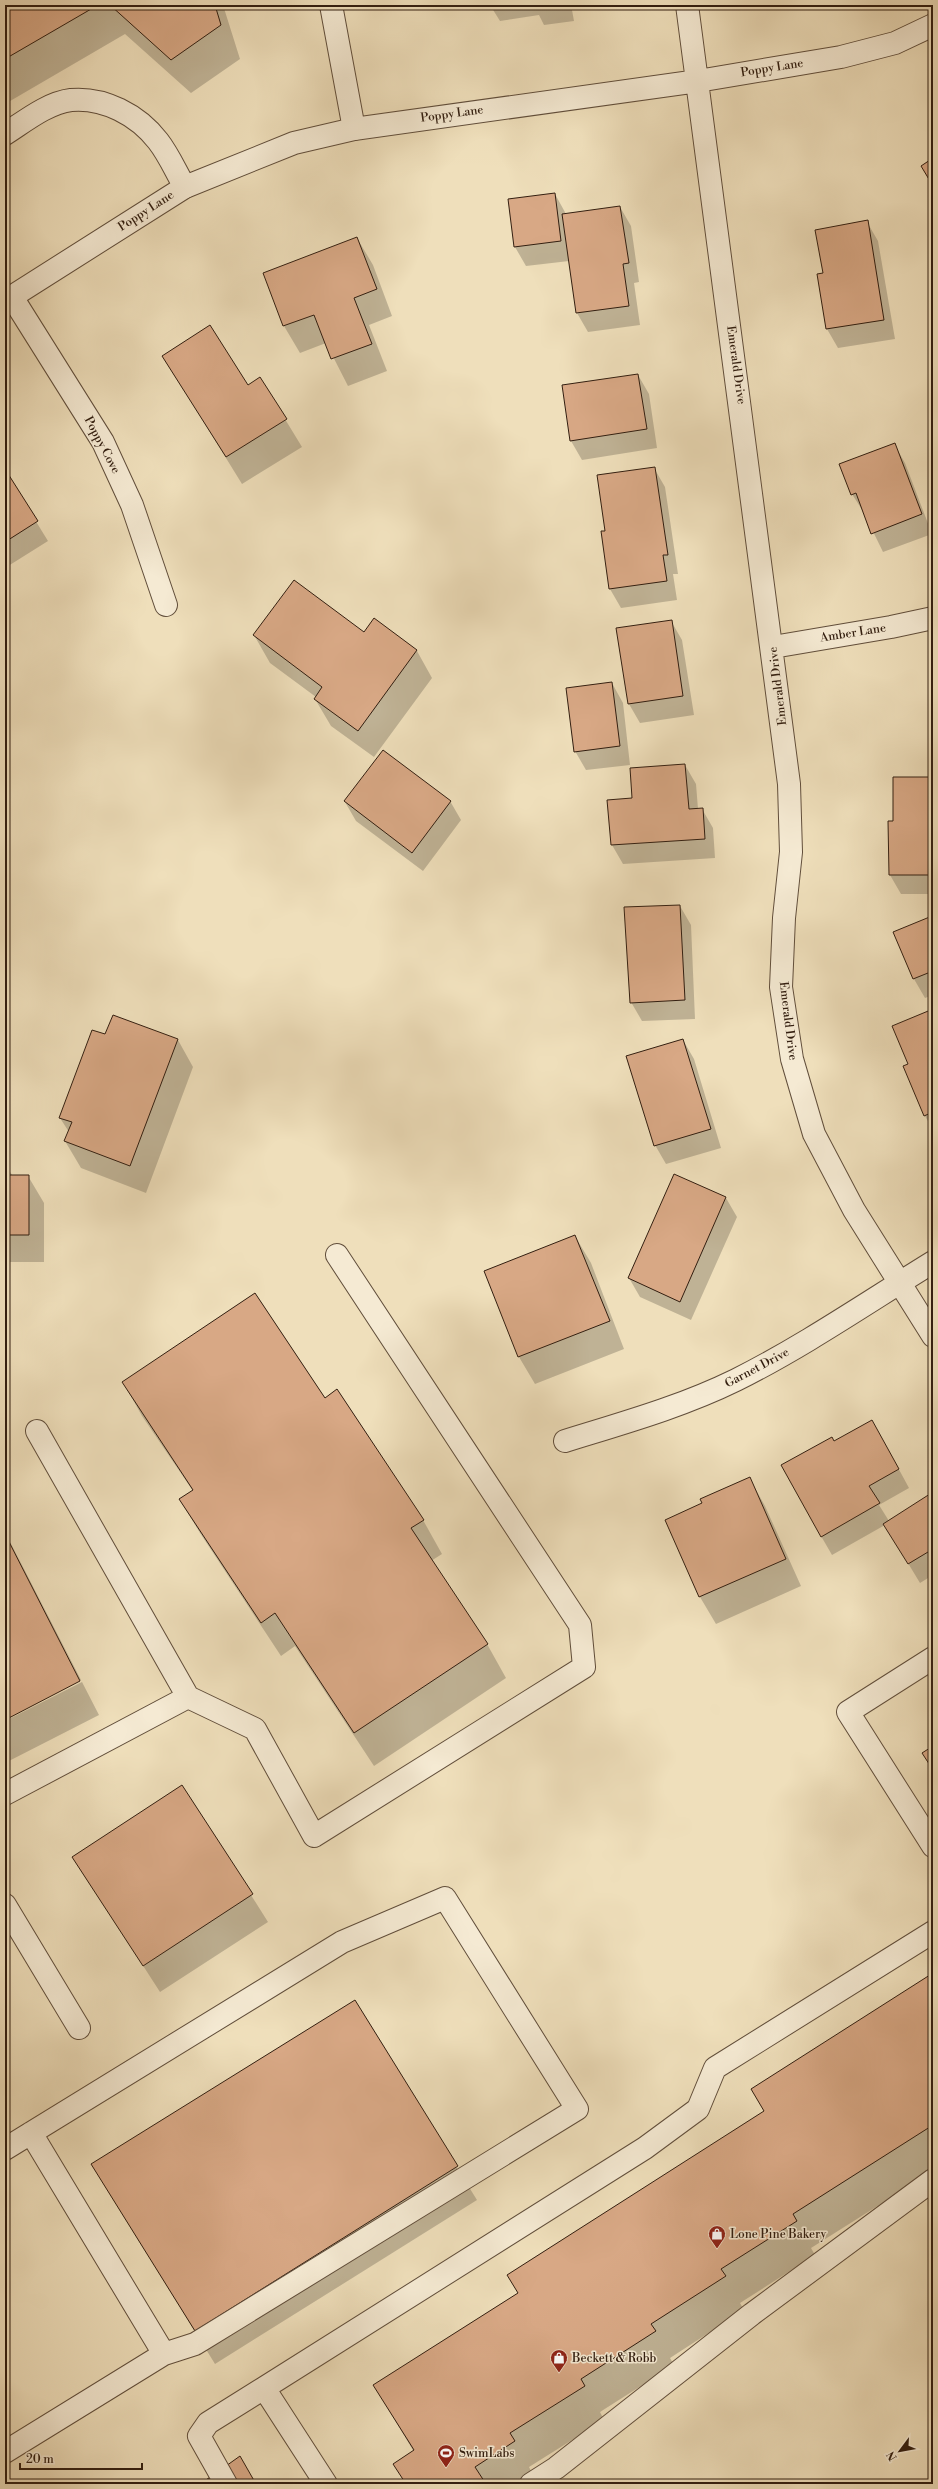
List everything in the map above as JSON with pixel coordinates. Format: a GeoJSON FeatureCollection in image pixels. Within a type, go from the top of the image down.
{"type":"FeatureCollection","features":[{"type":"Feature","properties":{"kind":"street"},"geometry":{"type":"LineString","coordinates":[[331,5],[354,129]]}},
{"type":"Feature","properties":{"kind":"street","name":"Emerald Drive"},"geometry":{"type":"LineString","coordinates":[[687,5],[773,647],[789,784],[791,852],[784,918],[782,987],[792,1059],[814,1134],[854,1210],[933,1336]]}},
{"type":"Feature","properties":{"kind":"street","name":"Poppy Lane"},"geometry":{"type":"LineString","coordinates":[[7,296],[185,186],[294,143],[354,129],[698,81],[841,57],[895,43],[933,26]]}},
{"type":"Feature","properties":{"kind":"street"},"geometry":{"type":"LineString","coordinates":[[5,134],[44,110],[70,100],[103,102],[134,117],[159,142],[185,186]]}},
{"type":"Feature","properties":{"kind":"street","name":"Poppy Cove"},"geometry":{"type":"LineString","coordinates":[[7,296],[102,442],[132,505],[166,605]]}},
{"type":"Feature","properties":{"kind":"street","name":"Amber Lane"},"geometry":{"type":"LineString","coordinates":[[773,647],[891,627],[933,618]]}},
{"type":"Feature","properties":{"kind":"street"},"geometry":{"type":"LineString","coordinates":[[37,1431],[188,1697],[255,1729],[314,1836],[584,1667],[580,1625],[337,1255]]}},
{"type":"Feature","properties":{"kind":"street","name":"Garnet Drive"},"geometry":{"type":"LineString","coordinates":[[565,1441],[671,1408],[736,1380],[797,1346],[933,1262]]}},
{"type":"Feature","properties":{"kind":"street"},"geometry":{"type":"LineString","coordinates":[[933,1658],[848,1712],[933,1846]]}},
{"type":"Feature","properties":{"kind":"street"},"geometry":{"type":"LineString","coordinates":[[5,1794],[188,1697]]}},
{"type":"Feature","properties":{"kind":"street"},"geometry":{"type":"LineString","coordinates":[[5,2149],[342,1942],[445,1898],[577,2109],[195,2344],[164,2354],[5,2452]]}},
{"type":"Feature","properties":{"kind":"street"},"geometry":{"type":"LineString","coordinates":[[5,1905],[78,2028]]}},
{"type":"Feature","properties":{"kind":"street"},"geometry":{"type":"LineString","coordinates":[[226,2484],[199,2436],[208,2423],[645,2148],[698,2109],[715,2068],[933,1932]]}},
{"type":"Feature","properties":{"kind":"street"},"geometry":{"type":"LineString","coordinates":[[31,2133],[164,2354]]}},
{"type":"Feature","properties":{"kind":"street"},"geometry":{"type":"LineString","coordinates":[[531,2484],[556,2468],[752,2314],[933,2180]]}},
{"type":"Feature","properties":{"kind":"street"},"geometry":{"type":"LineString","coordinates":[[264,2388],[326,2484]]}},
{"type":"Feature","properties":{"kind":"building"},"geometry":{"type":"Polygon","coordinates":[[[5,5],[98,5],[5,59],[5,5]]]}},
{"type":"Feature","properties":{"kind":"building"},"geometry":{"type":"Polygon","coordinates":[[[110,5],[215,5],[221,25],[171,60],[110,5]]]}},
{"type":"Feature","properties":{"kind":"building"},"geometry":{"type":"Polygon","coordinates":[[[933,158],[933,186],[921,166],[933,158]]]}},
{"type":"Feature","properties":{"kind":"building"},"geometry":{"type":"Polygon","coordinates":[[[555,193],[561,241],[514,247],[508,199],[555,193]]]}},
{"type":"Feature","properties":{"kind":"building"},"geometry":{"type":"Polygon","coordinates":[[[620,206],[629,263],[623,264],[629,306],[576,313],[562,214],[620,206]]]}},
{"type":"Feature","properties":{"kind":"building"},"geometry":{"type":"Polygon","coordinates":[[[868,220],[884,320],[826,329],[817,274],[823,273],[815,230],[868,220]]]}},
{"type":"Feature","properties":{"kind":"building"},"geometry":{"type":"Polygon","coordinates":[[[357,237],[377,289],[354,298],[372,344],[331,359],[314,315],[283,326],[263,273],[357,237]]]}},
{"type":"Feature","properties":{"kind":"building"},"geometry":{"type":"Polygon","coordinates":[[[210,325],[248,385],[260,377],[287,419],[226,457],[162,356],[210,325]]]}},
{"type":"Feature","properties":{"kind":"building"},"geometry":{"type":"Polygon","coordinates":[[[638,374],[647,429],[570,441],[562,385],[638,374]]]}},
{"type":"Feature","properties":{"kind":"building"},"geometry":{"type":"Polygon","coordinates":[[[895,443],[922,514],[871,534],[856,493],[851,495],[839,464],[895,443]]]}},
{"type":"Feature","properties":{"kind":"building"},"geometry":{"type":"Polygon","coordinates":[[[655,467],[668,555],[663,555],[667,581],[609,589],[601,531],[605,531],[597,475],[655,467]]]}},
{"type":"Feature","properties":{"kind":"building"},"geometry":{"type":"Polygon","coordinates":[[[5,469],[38,521],[5,542],[5,469]]]}},
{"type":"Feature","properties":{"kind":"building"},"geometry":{"type":"Polygon","coordinates":[[[294,580],[364,632],[374,618],[417,650],[358,731],[314,699],[322,687],[253,635],[294,580]]]}},
{"type":"Feature","properties":{"kind":"building"},"geometry":{"type":"Polygon","coordinates":[[[672,620],[683,696],[628,704],[616,628],[672,620]]]}},
{"type":"Feature","properties":{"kind":"building"},"geometry":{"type":"Polygon","coordinates":[[[612,682],[620,746],[574,752],[566,688],[612,682]]]}},
{"type":"Feature","properties":{"kind":"building"},"geometry":{"type":"Polygon","coordinates":[[[383,750],[451,801],[412,853],[344,801],[383,750]]]}},
{"type":"Feature","properties":{"kind":"building"},"geometry":{"type":"Polygon","coordinates":[[[685,764],[689,809],[703,808],[705,839],[611,845],[607,800],[632,798],[630,768],[685,764]]]}},
{"type":"Feature","properties":{"kind":"building"},"geometry":{"type":"Polygon","coordinates":[[[893,777],[933,777],[933,875],[889,875],[888,821],[893,821],[893,777]]]}},
{"type":"Feature","properties":{"kind":"building"},"geometry":{"type":"Polygon","coordinates":[[[680,905],[685,1000],[630,1003],[624,907],[680,905]]]}},
{"type":"Feature","properties":{"kind":"building"},"geometry":{"type":"Polygon","coordinates":[[[932,916],[933,971],[913,979],[893,932],[932,916]]]}},
{"type":"Feature","properties":{"kind":"building"},"geometry":{"type":"Polygon","coordinates":[[[933,1009],[933,1112],[924,1116],[903,1066],[908,1064],[892,1026],[933,1009]]]}},
{"type":"Feature","properties":{"kind":"building"},"geometry":{"type":"Polygon","coordinates":[[[113,1015],[178,1039],[130,1166],[64,1141],[72,1122],[59,1118],[92,1030],[105,1034],[113,1015]]]}},
{"type":"Feature","properties":{"kind":"building"},"geometry":{"type":"Polygon","coordinates":[[[683,1039],[711,1129],[654,1146],[626,1056],[683,1039]]]}},
{"type":"Feature","properties":{"kind":"building"},"geometry":{"type":"Polygon","coordinates":[[[5,1164],[7,1164],[7,1175],[29,1175],[29,1235],[5,1235],[5,1164]]]}},
{"type":"Feature","properties":{"kind":"building"},"geometry":{"type":"Polygon","coordinates":[[[674,1174],[726,1197],[680,1302],[628,1278],[674,1174]]]}},
{"type":"Feature","properties":{"kind":"building"},"geometry":{"type":"Polygon","coordinates":[[[575,1235],[610,1321],[518,1357],[484,1271],[575,1235]]]}},
{"type":"Feature","properties":{"kind":"building"},"geometry":{"type":"Polygon","coordinates":[[[255,1293],[325,1398],[337,1389],[424,1520],[411,1528],[488,1644],[354,1733],[275,1613],[261,1623],[179,1499],[193,1490],[122,1382],[255,1293]]]}},
{"type":"Feature","properties":{"kind":"building"},"geometry":{"type":"Polygon","coordinates":[[[872,1420],[899,1469],[869,1486],[880,1503],[821,1537],[781,1465],[832,1437],[834,1441],[872,1420]]]}},
{"type":"Feature","properties":{"kind":"building"},"geometry":{"type":"Polygon","coordinates":[[[750,1477],[786,1559],[699,1597],[665,1520],[702,1503],[700,1499],[750,1477]]]}},
{"type":"Feature","properties":{"kind":"building"},"geometry":{"type":"Polygon","coordinates":[[[933,1492],[933,1549],[908,1564],[883,1524],[933,1492]]]}},
{"type":"Feature","properties":{"kind":"building"},"geometry":{"type":"Polygon","coordinates":[[[5,1534],[80,1681],[5,1720],[5,1534]]]}},
{"type":"Feature","properties":{"kind":"building"},"geometry":{"type":"Polygon","coordinates":[[[933,1746],[933,1770],[922,1753],[933,1746]]]}},
{"type":"Feature","properties":{"kind":"building"},"geometry":{"type":"Polygon","coordinates":[[[182,1785],[253,1894],[143,1966],[72,1857],[182,1785]]]}},
{"type":"Feature","properties":{"kind":"building"},"geometry":{"type":"Polygon","coordinates":[[[933,1973],[933,2125],[793,2214],[797,2221],[721,2269],[726,2276],[651,2324],[656,2331],[581,2379],[585,2386],[510,2433],[515,2441],[475,2467],[486,2484],[406,2484],[393,2464],[414,2450],[373,2385],[518,2293],[507,2275],[764,2111],[751,2089],[933,1973]]]}},
{"type":"Feature","properties":{"kind":"building"},"geometry":{"type":"Polygon","coordinates":[[[355,2000],[458,2166],[195,2331],[91,2164],[355,2000]]]}},
{"type":"Feature","properties":{"kind":"building"},"geometry":{"type":"Polygon","coordinates":[[[240,2456],[256,2484],[200,2484],[219,2471],[240,2456]]]}},
{"type":"Feature","properties":{"kind":"place","name":"Lone Pine Bakery"},"geometry":{"type":"Point","coordinates":[717,2249]}},
{"type":"Feature","properties":{"kind":"place","name":"Beckett & Robb"},"geometry":{"type":"Point","coordinates":[559,2373]}},
{"type":"Feature","properties":{"kind":"place","name":"SwimLabs"},"geometry":{"type":"Point","coordinates":[446,2468]}}]}
